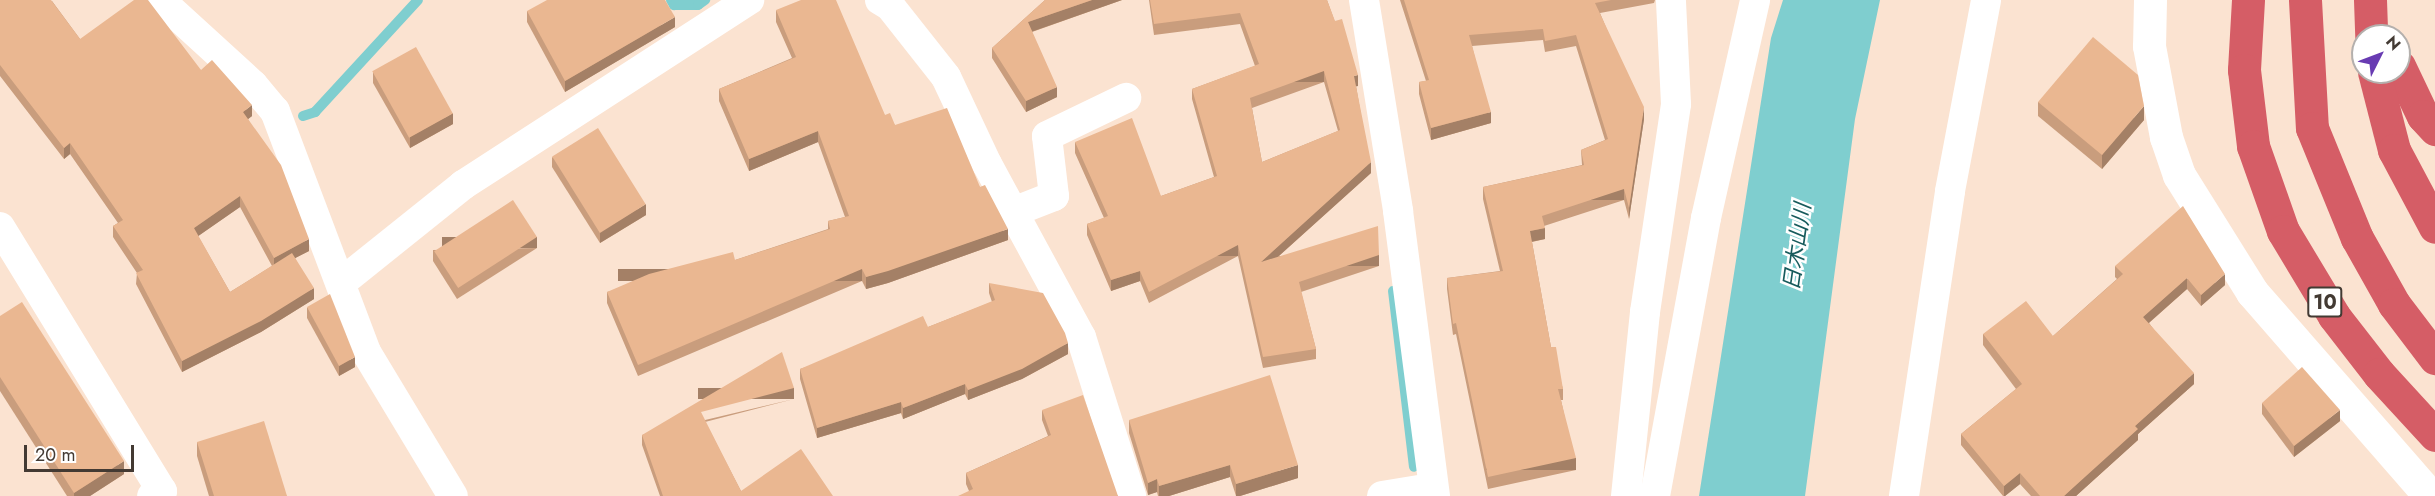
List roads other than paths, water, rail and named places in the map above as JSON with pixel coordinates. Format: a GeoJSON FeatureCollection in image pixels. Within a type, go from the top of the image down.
{"type":"FeatureCollection","features":[{"type":"Feature","properties":{"kind":"highway","name":"10"},"geometry":{"type":"LineString","coordinates":[[2248,0],[2244,70],[2253,146],[2283,231],[2334,316],[2379,374],[2435,435]]}},
{"type":"Feature","properties":{"kind":"highway"},"geometry":{"type":"LineString","coordinates":[[2305,0],[2312,128],[2357,238],[2394,304],[2435,358]]}},
{"type":"Feature","properties":{"kind":"highway"},"geometry":{"type":"LineString","coordinates":[[2369,2],[2370,24]]}},
{"type":"Feature","properties":{"kind":"highway"},"geometry":{"type":"LineString","coordinates":[[2369,2],[2379,24]]}},
{"type":"Feature","properties":{"kind":"highway"},"geometry":{"type":"LineString","coordinates":[[2377,84],[2394,150],[2435,227]]}},
{"type":"Feature","properties":{"kind":"highway"},"geometry":{"type":"LineString","coordinates":[[2407,84],[2422,116],[2435,129]]}},
{"type":"Feature","properties":{"kind":"street"},"geometry":{"type":"LineString","coordinates":[[160,0],[254,85],[275,111],[342,282],[366,351],[453,496]]}},
{"type":"Feature","properties":{"kind":"street"},"geometry":{"type":"LineString","coordinates":[[342,282],[463,185],[749,0]]}},
{"type":"Feature","properties":{"kind":"street"},"geometry":{"type":"LineString","coordinates":[[880,0],[890,6],[946,77],[1013,212],[1081,337],[1131,496]]}},
{"type":"Feature","properties":{"kind":"street"},"geometry":{"type":"LineString","coordinates":[[1364,0],[1398,211],[1433,492],[1382,496]]}},
{"type":"Feature","properties":{"kind":"street"},"geometry":{"type":"LineString","coordinates":[[1626,496],[1645,312],[1676,104],[1671,0]]}},
{"type":"Feature","properties":{"kind":"street"},"geometry":{"type":"LineString","coordinates":[[1655,496],[1706,218],[1755,0]]}},
{"type":"Feature","properties":{"kind":"street"},"geometry":{"type":"LineString","coordinates":[[1904,496],[1950,191],[1986,0]]}},
{"type":"Feature","properties":{"kind":"street"},"geometry":{"type":"LineString","coordinates":[[2150,0],[2149,46],[2166,137],[2179,175],[2252,292],[2430,496]]}},
{"type":"Feature","properties":{"kind":"street"},"geometry":{"type":"LineString","coordinates":[[1013,212],[1054,196],[1047,136],[1126,98]]}},
{"type":"Feature","properties":{"kind":"street"},"geometry":{"type":"LineString","coordinates":[[0,227],[162,490],[152,496]]}},
{"type":"Feature","properties":{"kind":"water","name":"日木山川"},"geometry":{"type":"Polygon","coordinates":[[[1783,0],[1880,0],[1855,119],[1805,496],[1699,496],[1771,38],[1783,0]]]}},
{"type":"Feature","properties":{"kind":"waterway"},"geometry":{"type":"LineString","coordinates":[[303,116],[315,112],[418,0]]}},
{"type":"Feature","properties":{"kind":"waterway"},"geometry":{"type":"LineString","coordinates":[[671,0],[674,5],[698,5],[705,0]]}},
{"type":"Feature","properties":{"kind":"waterway"},"geometry":{"type":"LineString","coordinates":[[1393,291],[1414,467]]}}]}
